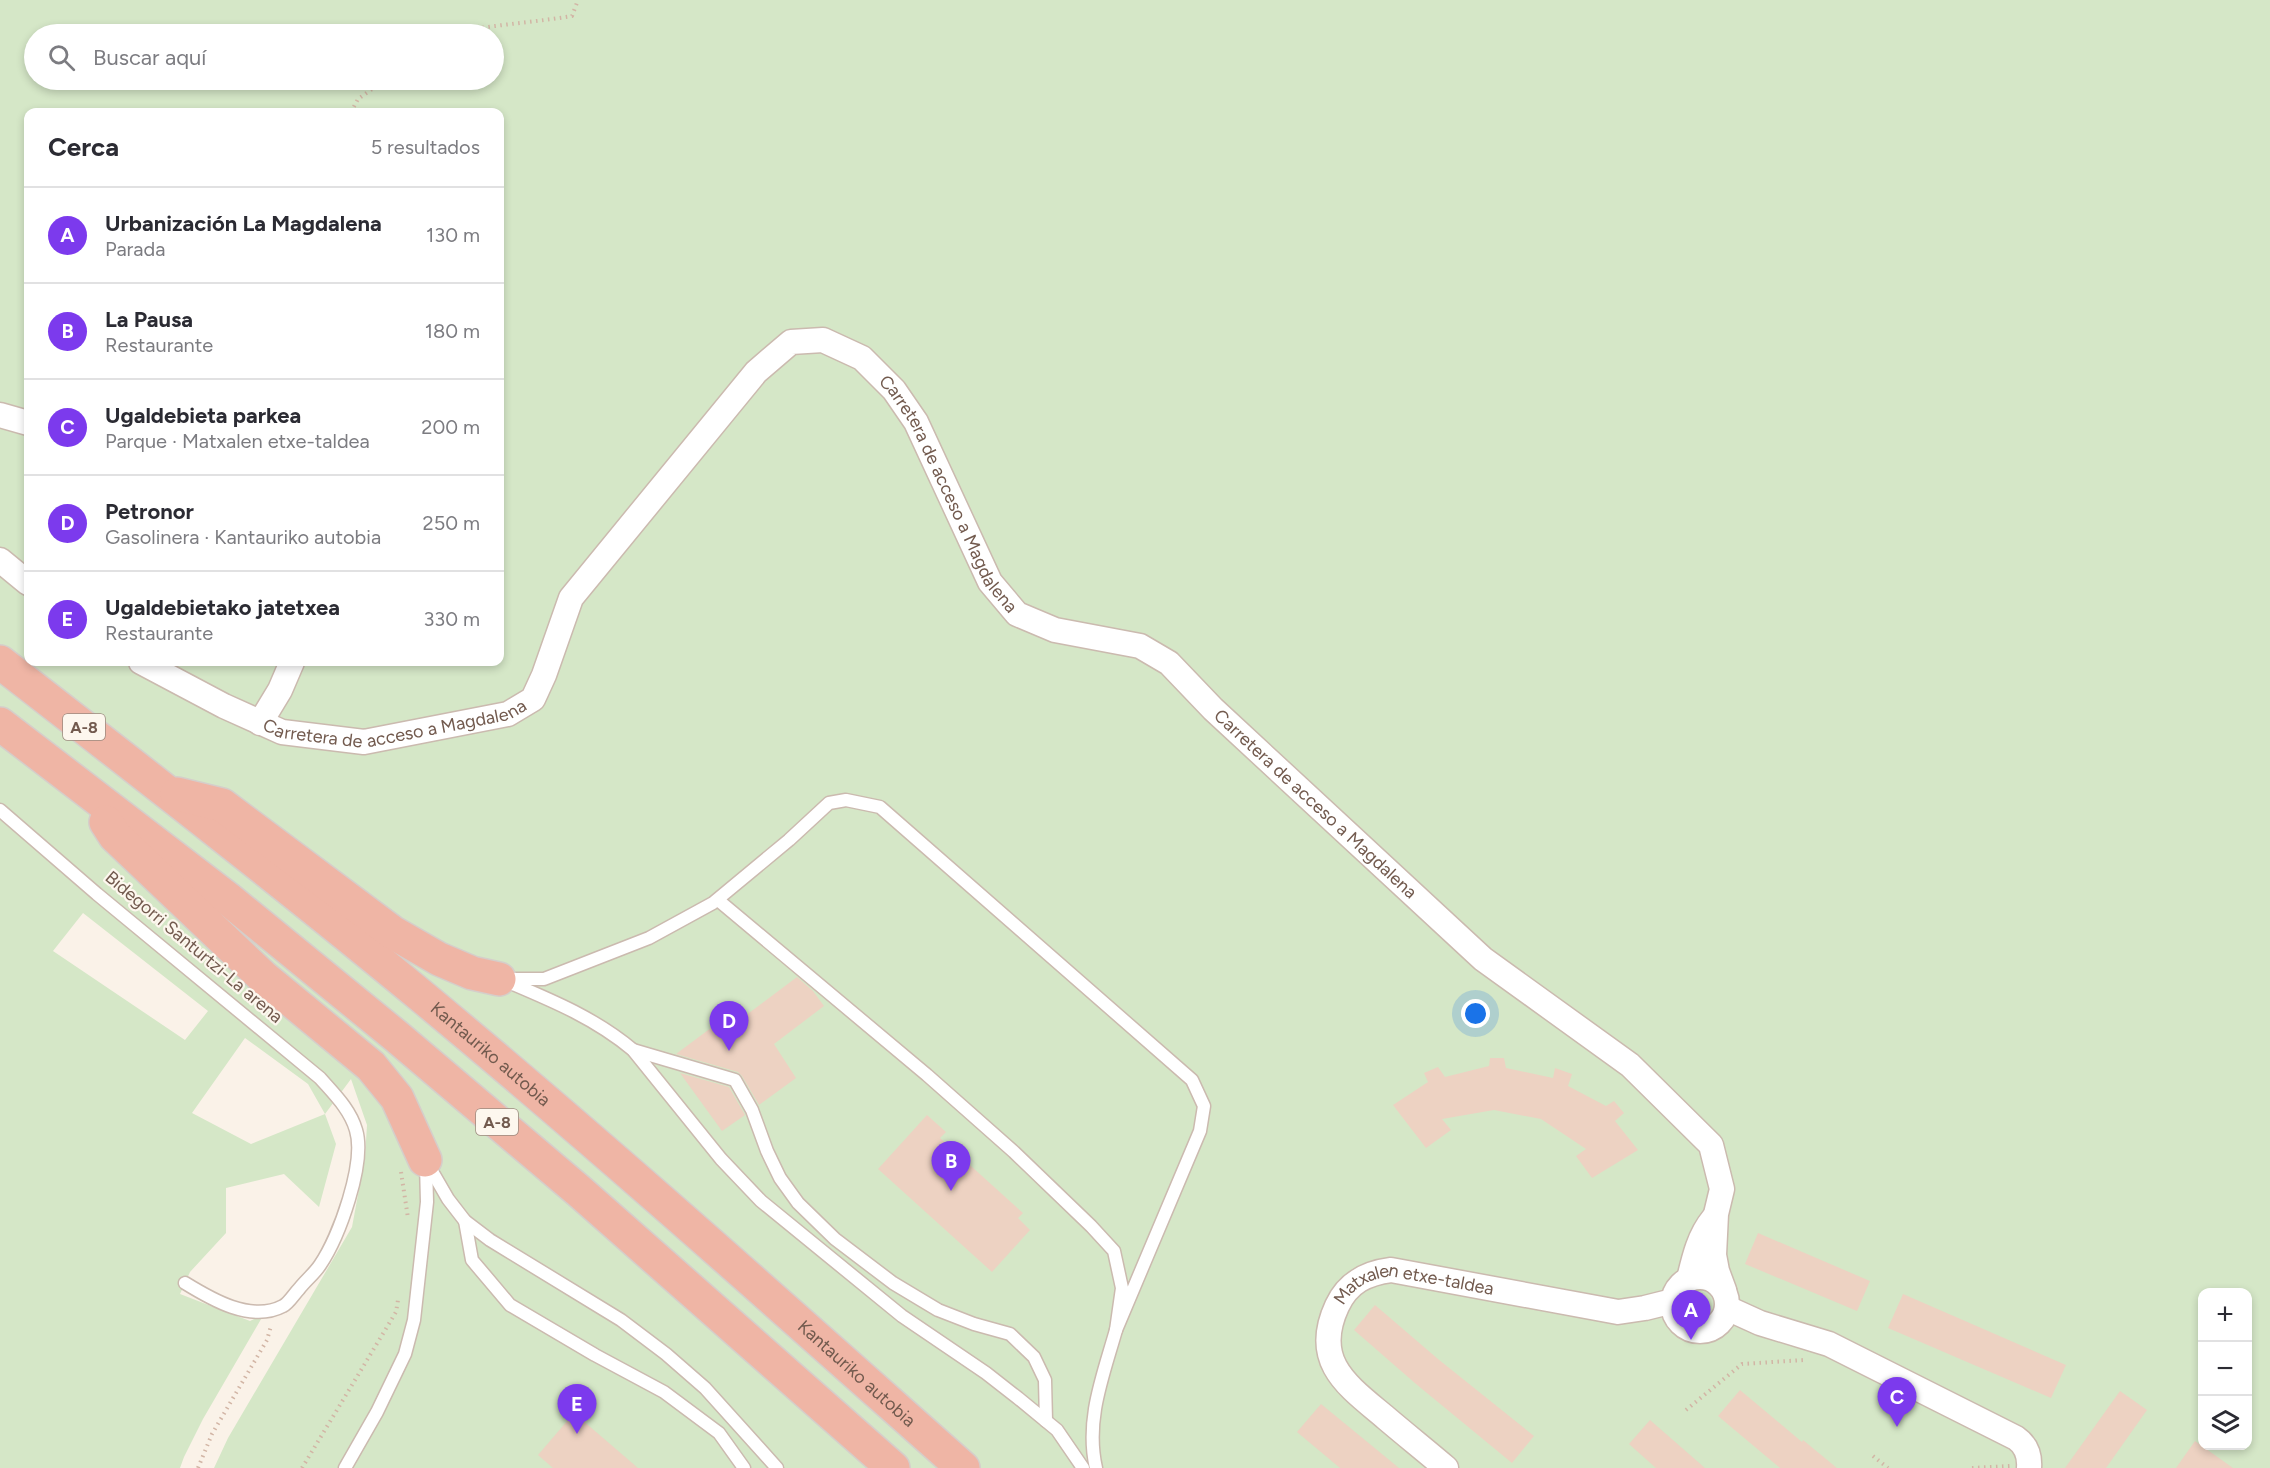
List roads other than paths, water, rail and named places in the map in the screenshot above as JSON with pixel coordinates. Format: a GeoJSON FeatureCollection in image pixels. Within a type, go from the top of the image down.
{"type":"FeatureCollection","features":[{"type":"Feature","properties":{"kind":"highway","name":"Kantauriko autobia"},"geometry":{"type":"LineString","coordinates":[[0,662],[257,862],[426,1000],[610,1156],[963,1468]]}},
{"type":"Feature","properties":{"kind":"highway","name":"A-8"},"geometry":{"type":"LineString","coordinates":[[0,724],[227,898],[396,1036],[579,1191],[893,1468]]}},
{"type":"Feature","properties":{"kind":"highway"},"geometry":{"type":"LineString","coordinates":[[87,792],[115,836],[263,977],[371,1066],[397,1098],[413,1164]]}},
{"type":"Feature","properties":{"kind":"highway"},"geometry":{"type":"LineString","coordinates":[[168,792],[222,805],[392,932],[439,959],[472,973],[499,979]]}},
{"type":"Feature","properties":{"kind":"street","name":"Carretera de acceso a Magdalena"},"geometry":{"type":"LineString","coordinates":[[149,666],[224,706],[282,732],[364,742],[508,714],[533,699],[544,675],[571,598],[756,372],[791,342],[823,340],[862,358],[894,390],[916,422],[990,582],[1017,614],[1054,630],[1140,646],[1169,663],[1213,710],[1483,959],[1630,1065],[1711,1145],[1722,1189],[1716,1214],[1714,1255],[1726,1299]]}},
{"type":"Feature","properties":{"kind":"street"},"geometry":{"type":"LineString","coordinates":[[0,415],[24,422]]}},
{"type":"Feature","properties":{"kind":"street"},"geometry":{"type":"LineString","coordinates":[[0,561],[24,580]]}},
{"type":"Feature","properties":{"kind":"street"},"geometry":{"type":"LineString","coordinates":[[260,723],[280,690],[290,666]]}},
{"type":"Feature","properties":{"kind":"street","name":"Carretera de acceso a Magdalena"},"geometry":{"type":"LineString","coordinates":[[1689,1279],[1695,1254],[1707,1226],[1716,1214]]}},
{"type":"Feature","properties":{"kind":"street","name":"Matxalen etxe-taldea"},"geometry":{"type":"LineString","coordinates":[[1446,1468],[1346,1384],[1331,1360],[1328,1342],[1331,1319],[1341,1298],[1353,1284],[1372,1272],[1391,1270],[1618,1312],[1673,1301]]}},
{"type":"Feature","properties":{"kind":"street"},"geometry":{"type":"LineString","coordinates":[[1726,1299],[1725,1317],[1719,1324],[1702,1331],[1684,1326],[1677,1319],[1673,1301],[1678,1288],[1689,1279],[1705,1276],[1713,1279],[1726,1299],[1760,1323],[1829,1344],[2016,1438],[2023,1443],[2029,1456],[2029,1467]]}},
{"type":"Feature","properties":{"kind":"lane"},"geometry":{"type":"LineString","coordinates":[[499,979],[544,979],[649,938],[718,900],[829,803],[846,800],[880,807],[1192,1080],[1204,1106],[1200,1131],[1116,1330],[1096,1395],[1092,1427],[1096,1468]]}},
{"type":"Feature","properties":{"kind":"lane"},"geometry":{"type":"LineString","coordinates":[[0,810],[97,894],[320,1078],[350,1114],[357,1133],[358,1158],[341,1220],[320,1264],[284,1305],[268,1311],[239,1310],[216,1302],[185,1283]]}},
{"type":"Feature","properties":{"kind":"lane"},"geometry":{"type":"LineString","coordinates":[[718,900],[927,1075],[1014,1152],[1091,1226],[1114,1251],[1122,1288],[1116,1330]]}},
{"type":"Feature","properties":{"kind":"lane"},"geometry":{"type":"LineString","coordinates":[[499,979],[585,1016],[617,1036],[633,1050],[721,1159],[761,1201],[902,1316],[986,1373],[1046,1421],[1057,1431],[1083,1468]]}},
{"type":"Feature","properties":{"kind":"lane"},"geometry":{"type":"LineString","coordinates":[[633,1050],[735,1080],[752,1110],[780,1178],[798,1203],[835,1239],[893,1283],[938,1310],[974,1324],[1010,1334],[1034,1357],[1045,1380],[1046,1421]]}},
{"type":"Feature","properties":{"kind":"lane"},"geometry":{"type":"LineString","coordinates":[[413,1164],[448,1199],[465,1221],[490,1240],[621,1320],[666,1354],[705,1388],[777,1468]]}},
{"type":"Feature","properties":{"kind":"lane"},"geometry":{"type":"LineString","coordinates":[[345,1468],[377,1412],[401,1363],[411,1331],[428,1202],[413,1164]]}},
{"type":"Feature","properties":{"kind":"lane"},"geometry":{"type":"LineString","coordinates":[[465,1221],[472,1260],[510,1305],[664,1392],[719,1433],[744,1468]]}},
{"type":"Feature","properties":{"kind":"place","name":"Petronor"},"geometry":{"type":"Point","coordinates":[729,1051]}},
{"type":"Feature","properties":{"kind":"place","name":"La Pausa"},"geometry":{"type":"Point","coordinates":[951,1191]}},
{"type":"Feature","properties":{"kind":"place","name":"Urbanización La Magdalena"},"geometry":{"type":"Point","coordinates":[1691,1340]}},
{"type":"Feature","properties":{"kind":"place","name":"Ugaldebieta parkea"},"geometry":{"type":"Point","coordinates":[1897,1427]}},
{"type":"Feature","properties":{"kind":"place","name":"Ugaldebietako jatetxea"},"geometry":{"type":"Point","coordinates":[577,1434]}}]}
